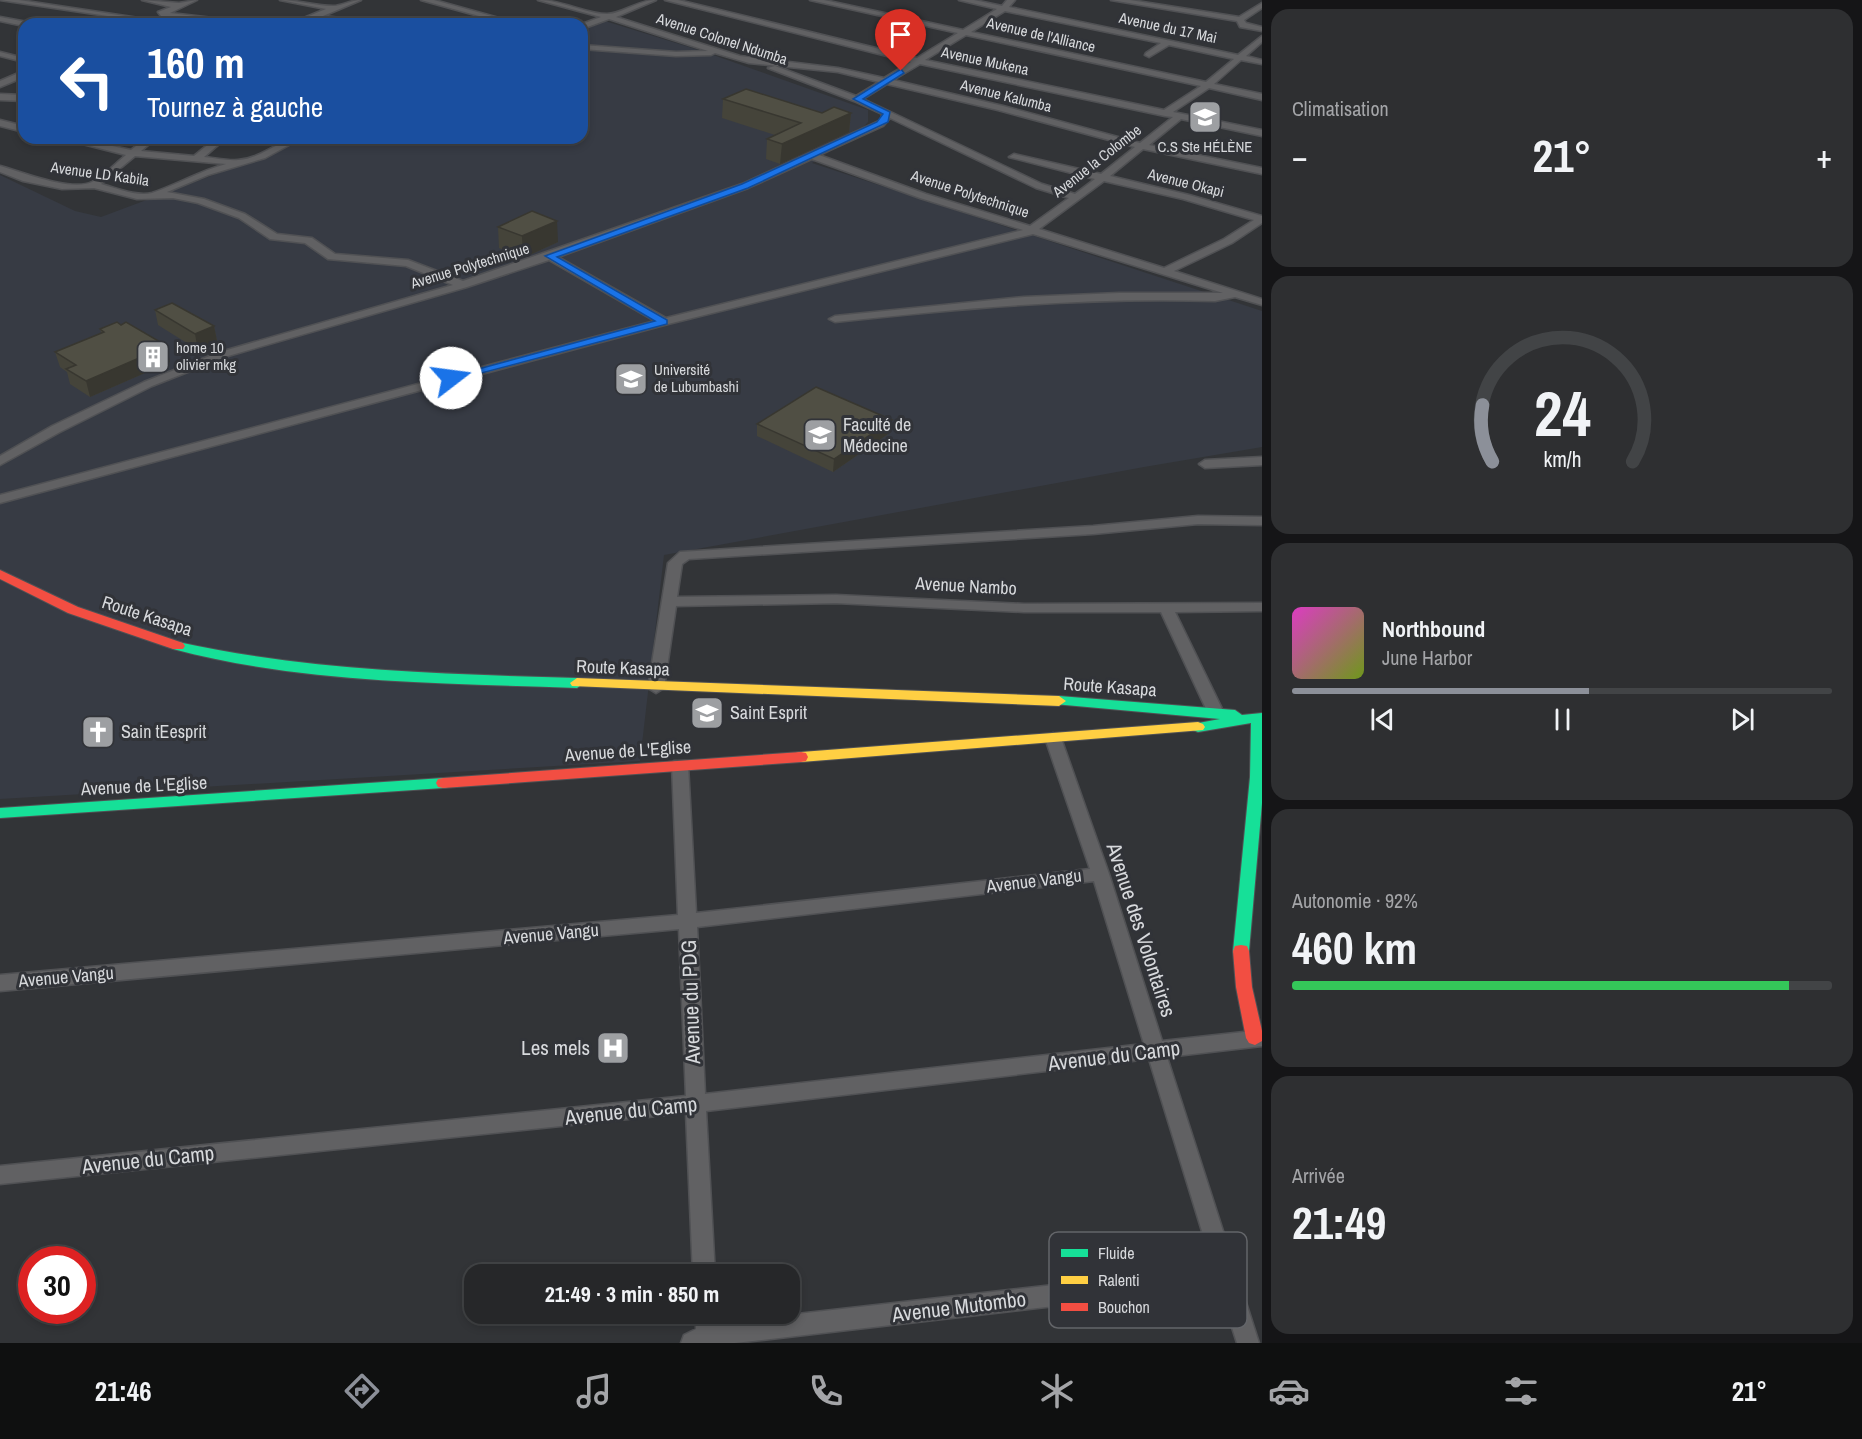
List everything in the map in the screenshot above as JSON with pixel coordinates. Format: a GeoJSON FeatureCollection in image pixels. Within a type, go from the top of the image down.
{"type":"FeatureCollection","features":[{"type":"Feature","properties":{"kind":"street"},"geometry":{"type":"LineString","coordinates":[[3,0],[134,18]]}},
{"type":"Feature","properties":{"kind":"street"},"geometry":{"type":"LineString","coordinates":[[146,0],[181,6]]}},
{"type":"Feature","properties":{"kind":"street"},"geometry":{"type":"LineString","coordinates":[[152,18],[193,0]]}},
{"type":"Feature","properties":{"kind":"street"},"geometry":{"type":"LineString","coordinates":[[284,0],[335,8]]}},
{"type":"Feature","properties":{"kind":"street"},"geometry":{"type":"LineString","coordinates":[[311,18],[357,0]]}},
{"type":"Feature","properties":{"kind":"street"},"geometry":{"type":"LineString","coordinates":[[425,0],[494,18]]}},
{"type":"Feature","properties":{"kind":"street","name":"Avenue Colonel Ndumba"},"geometry":{"type":"LineString","coordinates":[[542,0],[558,2],[723,52],[857,99],[1039,186],[1075,197]]}},
{"type":"Feature","properties":{"kind":"street"},"geometry":{"type":"LineString","coordinates":[[588,25],[652,0]]}},
{"type":"Feature","properties":{"kind":"street","name":"Avenue Mukena"},"geometry":{"type":"LineString","coordinates":[[669,0],[918,61],[1262,134]]}},
{"type":"Feature","properties":{"kind":"street","name":"Avenue de l'Alliance"},"geometry":{"type":"LineString","coordinates":[[814,0],[1262,97]]}},
{"type":"Feature","properties":{"kind":"street","name":"Avenue du 17 Mai"},"geometry":{"type":"LineString","coordinates":[[963,0],[1262,62]]}},
{"type":"Feature","properties":{"kind":"street"},"geometry":{"type":"LineString","coordinates":[[857,99],[871,93],[884,81],[1004,8],[1011,0]]}},
{"type":"Feature","properties":{"kind":"street"},"geometry":{"type":"LineString","coordinates":[[1115,0],[1240,19],[1262,4]]}},
{"type":"Feature","properties":{"kind":"street"},"geometry":{"type":"LineString","coordinates":[[161,14],[208,18]]}},
{"type":"Feature","properties":{"kind":"street"},"geometry":{"type":"LineString","coordinates":[[314,17],[325,18]]}},
{"type":"Feature","properties":{"kind":"street"},"geometry":{"type":"LineString","coordinates":[[0,19],[18,23]]}},
{"type":"Feature","properties":{"kind":"street"},"geometry":{"type":"LineString","coordinates":[[1240,19],[1243,25],[1262,29]]}},
{"type":"Feature","properties":{"kind":"street"},"geometry":{"type":"LineString","coordinates":[[1165,113],[1207,86],[1262,38]]}},
{"type":"Feature","properties":{"kind":"street"},"geometry":{"type":"LineString","coordinates":[[1149,55],[1169,42]]}},
{"type":"Feature","properties":{"kind":"street"},"geometry":{"type":"LineString","coordinates":[[588,47],[680,54],[723,52]]}},
{"type":"Feature","properties":{"kind":"street"},"geometry":{"type":"LineString","coordinates":[[0,54],[18,58]]}},
{"type":"Feature","properties":{"kind":"street","name":"Avenue Kalumba"},"geometry":{"type":"LineString","coordinates":[[740,58],[838,70],[1000,108],[1141,146],[1262,171]]}},
{"type":"Feature","properties":{"kind":"street"},"geometry":{"type":"LineString","coordinates":[[0,84],[18,76]]}},
{"type":"Feature","properties":{"kind":"street"},"geometry":{"type":"LineString","coordinates":[[0,97],[18,98]]}},
{"type":"Feature","properties":{"kind":"street"},"geometry":{"type":"LineString","coordinates":[[813,156],[859,131],[885,121],[887,113]]}},
{"type":"Feature","properties":{"kind":"street","name":"Avenue la Colombe"},"geometry":{"type":"LineString","coordinates":[[1033,230],[1179,116]]}},
{"type":"Feature","properties":{"kind":"street"},"geometry":{"type":"LineString","coordinates":[[0,123],[18,128]]}},
{"type":"Feature","properties":{"kind":"street"},"geometry":{"type":"LineString","coordinates":[[90,144],[131,153],[236,162]]}},
{"type":"Feature","properties":{"kind":"street"},"geometry":{"type":"LineString","coordinates":[[94,185],[144,144]]}},
{"type":"Feature","properties":{"kind":"street"},"geometry":{"type":"LineString","coordinates":[[197,158],[214,144]]}},
{"type":"Feature","properties":{"kind":"street"},"geometry":{"type":"LineString","coordinates":[[148,197],[236,162],[268,154],[287,144]]}},
{"type":"Feature","properties":{"kind":"street","name":"Avenue Polytechnique"},"geometry":{"type":"LineString","coordinates":[[0,460],[148,384],[224,354],[463,285],[550,256],[739,189],[813,156],[924,196],[1262,302]]}},
{"type":"Feature","properties":{"kind":"street","name":"Avenue Okapi"},"geometry":{"type":"LineString","coordinates":[[1014,156],[1195,200],[1262,219]]}},
{"type":"Feature","properties":{"kind":"street","name":"Avenue LD Kabila"},"geometry":{"type":"LineString","coordinates":[[0,170],[26,179],[62,186],[94,185],[148,197],[173,195],[201,201],[248,219],[274,237],[308,240],[332,258],[408,263],[463,285]]}},
{"type":"Feature","properties":{"kind":"street"},"geometry":{"type":"LineString","coordinates":[[1166,271],[1228,242],[1262,219]]}},
{"type":"Feature","properties":{"kind":"street"},"geometry":{"type":"LineString","coordinates":[[0,499],[664,322],[1033,230]]}},
{"type":"Feature","properties":{"kind":"street"},"geometry":{"type":"LineString","coordinates":[[550,256],[664,322]]}},
{"type":"Feature","properties":{"kind":"street"},"geometry":{"type":"LineString","coordinates":[[835,319],[976,302],[1084,296],[1215,298],[1262,291]]}},
{"type":"Feature","properties":{"kind":"street"},"geometry":{"type":"LineString","coordinates":[[1206,464],[1262,461]]}},
{"type":"Feature","properties":{"kind":"street"},"geometry":{"type":"LineString","coordinates":[[656,688],[675,563],[685,555],[1093,530],[1198,520],[1262,520]]}},
{"type":"Feature","properties":{"kind":"street","name":"Route Kasapa"},"geometry":{"type":"LineString","coordinates":[[0,574],[96,619],[166,643],[217,656],[357,675],[656,688],[1087,702],[1260,718]]}},
{"type":"Feature","properties":{"kind":"street","name":"Avenue Nambo"},"geometry":{"type":"LineString","coordinates":[[668,602],[836,599],[1024,608],[1262,608]]}},
{"type":"Feature","properties":{"kind":"street"},"geometry":{"type":"LineString","coordinates":[[1166,607],[1216,713]]}},
{"type":"Feature","properties":{"kind":"street"},"geometry":{"type":"LineString","coordinates":[[1258,1038],[1242,976],[1241,954],[1259,828],[1262,751],[1260,718]]}},
{"type":"Feature","properties":{"kind":"street","name":"Avenue de L'Eglise"},"geometry":{"type":"LineString","coordinates":[[0,813],[239,798],[1222,726],[1260,718]]}},
{"type":"Feature","properties":{"kind":"street","name":"Avenue des Volontaires"},"geometry":{"type":"LineString","coordinates":[[1053,738],[1100,874],[1213,1232]]}},
{"type":"Feature","properties":{"kind":"street","name":"Avenue du PDG"},"geometry":{"type":"LineString","coordinates":[[680,765],[689,921],[694,1103],[704,1264]]}},
{"type":"Feature","properties":{"kind":"street","name":"Avenue Vangu"},"geometry":{"type":"LineString","coordinates":[[0,983],[689,921],[1100,874]]}},
{"type":"Feature","properties":{"kind":"street","name":"Avenue du Camp"},"geometry":{"type":"LineString","coordinates":[[0,1175],[694,1103],[1258,1038]]}},
{"type":"Feature","properties":{"kind":"street","name":"Avenue Mutombo"},"geometry":{"type":"LineString","coordinates":[[704,1334],[1049,1296]]}},
{"type":"Feature","properties":{"kind":"street","name":"Avenue des Volontaires"},"geometry":{"type":"LineString","coordinates":[[1243,1328],[1248,1343]]}},
{"type":"Feature","properties":{"kind":"shaded area","name":"Université de Lubumbashi"},"geometry":{"type":"Polygon","coordinates":[[[605,21],[702,51],[868,110],[868,122],[855,136],[812,163],[1262,311],[1262,447],[664,555],[640,761],[0,799],[0,175],[75,211],[101,217],[296,144],[588,144],[588,28],[605,21]]]}},
{"type":"Feature","properties":{"kind":"building"},"geometry":{"type":"Polygon","coordinates":[[[746,89],[822,113],[834,107],[851,113],[782,144],[767,139],[801,123],[723,99],[746,89]]]}},
{"type":"Feature","properties":{"kind":"building"},"geometry":{"type":"Polygon","coordinates":[[[532,211],[557,221],[522,236],[498,227],[532,211]]]}},
{"type":"Feature","properties":{"kind":"building"},"geometry":{"type":"Polygon","coordinates":[[[172,303],[214,326],[195,334],[155,310],[172,303]]]}},
{"type":"Feature","properties":{"kind":"building"},"geometry":{"type":"Polygon","coordinates":[[[117,322],[121,325],[126,322],[167,346],[86,381],[66,369],[76,365],[55,352],[104,332],[100,329],[117,322]]]}},
{"type":"Feature","properties":{"kind":"building","name":"Faculté de Médecine"},"geometry":{"type":"Polygon","coordinates":[[[816,387],[892,420],[834,459],[757,424],[816,387]]]}},
{"type":"Feature","properties":{"kind":"traffic: fast"},"geometry":{"type":"LineString","coordinates":[[178,646],[227,657],[326,671],[427,678],[577,683]]}},
{"type":"Feature","properties":{"kind":"traffic: fast"},"geometry":{"type":"LineString","coordinates":[[1059,701],[1235,715]]}},
{"type":"Feature","properties":{"kind":"traffic: fast"},"geometry":{"type":"LineString","coordinates":[[1198,727],[1258,717],[1257,777],[1241,951]]}},
{"type":"Feature","properties":{"kind":"traffic: fast"},"geometry":{"type":"LineString","coordinates":[[0,813],[443,783]]}},
{"type":"Feature","properties":{"kind":"traffic: slow"},"geometry":{"type":"LineString","coordinates":[[577,683],[1059,701]]}},
{"type":"Feature","properties":{"kind":"traffic: slow"},"geometry":{"type":"LineString","coordinates":[[801,757],[1198,727]]}},
{"type":"Feature","properties":{"kind":"traffic: jam"},"geometry":{"type":"LineString","coordinates":[[0,574],[73,610],[178,646]]}},
{"type":"Feature","properties":{"kind":"traffic: jam"},"geometry":{"type":"LineString","coordinates":[[443,783],[801,757]]}},
{"type":"Feature","properties":{"kind":"traffic: jam"},"geometry":{"type":"LineString","coordinates":[[1241,951],[1244,987],[1255,1038]]}},
{"type":"Feature","properties":{"kind":"place","name":"C.S Ste HÉLÈNE"},"geometry":{"type":"Point","coordinates":[1205,117]}},
{"type":"Feature","properties":{"kind":"place","name":"home 10 olivier mkg"},"geometry":{"type":"Point","coordinates":[153,357]}},
{"type":"Feature","properties":{"kind":"place","name":"Université de Lubumbashi"},"geometry":{"type":"Point","coordinates":[631,379]}},
{"type":"Feature","properties":{"kind":"place","name":"Faculté de Médecine"},"geometry":{"type":"Point","coordinates":[820,435]}},
{"type":"Feature","properties":{"kind":"place","name":"Saint Esprit"},"geometry":{"type":"Point","coordinates":[707,713]}},
{"type":"Feature","properties":{"kind":"place","name":"Sain tEesprit"},"geometry":{"type":"Point","coordinates":[98,732]}},
{"type":"Feature","properties":{"kind":"place","name":"Les mels"},"geometry":{"type":"Point","coordinates":[613,1048]}},
{"type":"Feature","properties":{"kind":"route"},"geometry":{"type":"LineString","coordinates":[[451,378],[664,322],[550,256],[745,186],[813,156],[859,131],[880,124],[885,121],[887,113],[857,99],[871,93],[884,81],[901,71]]}}]}
